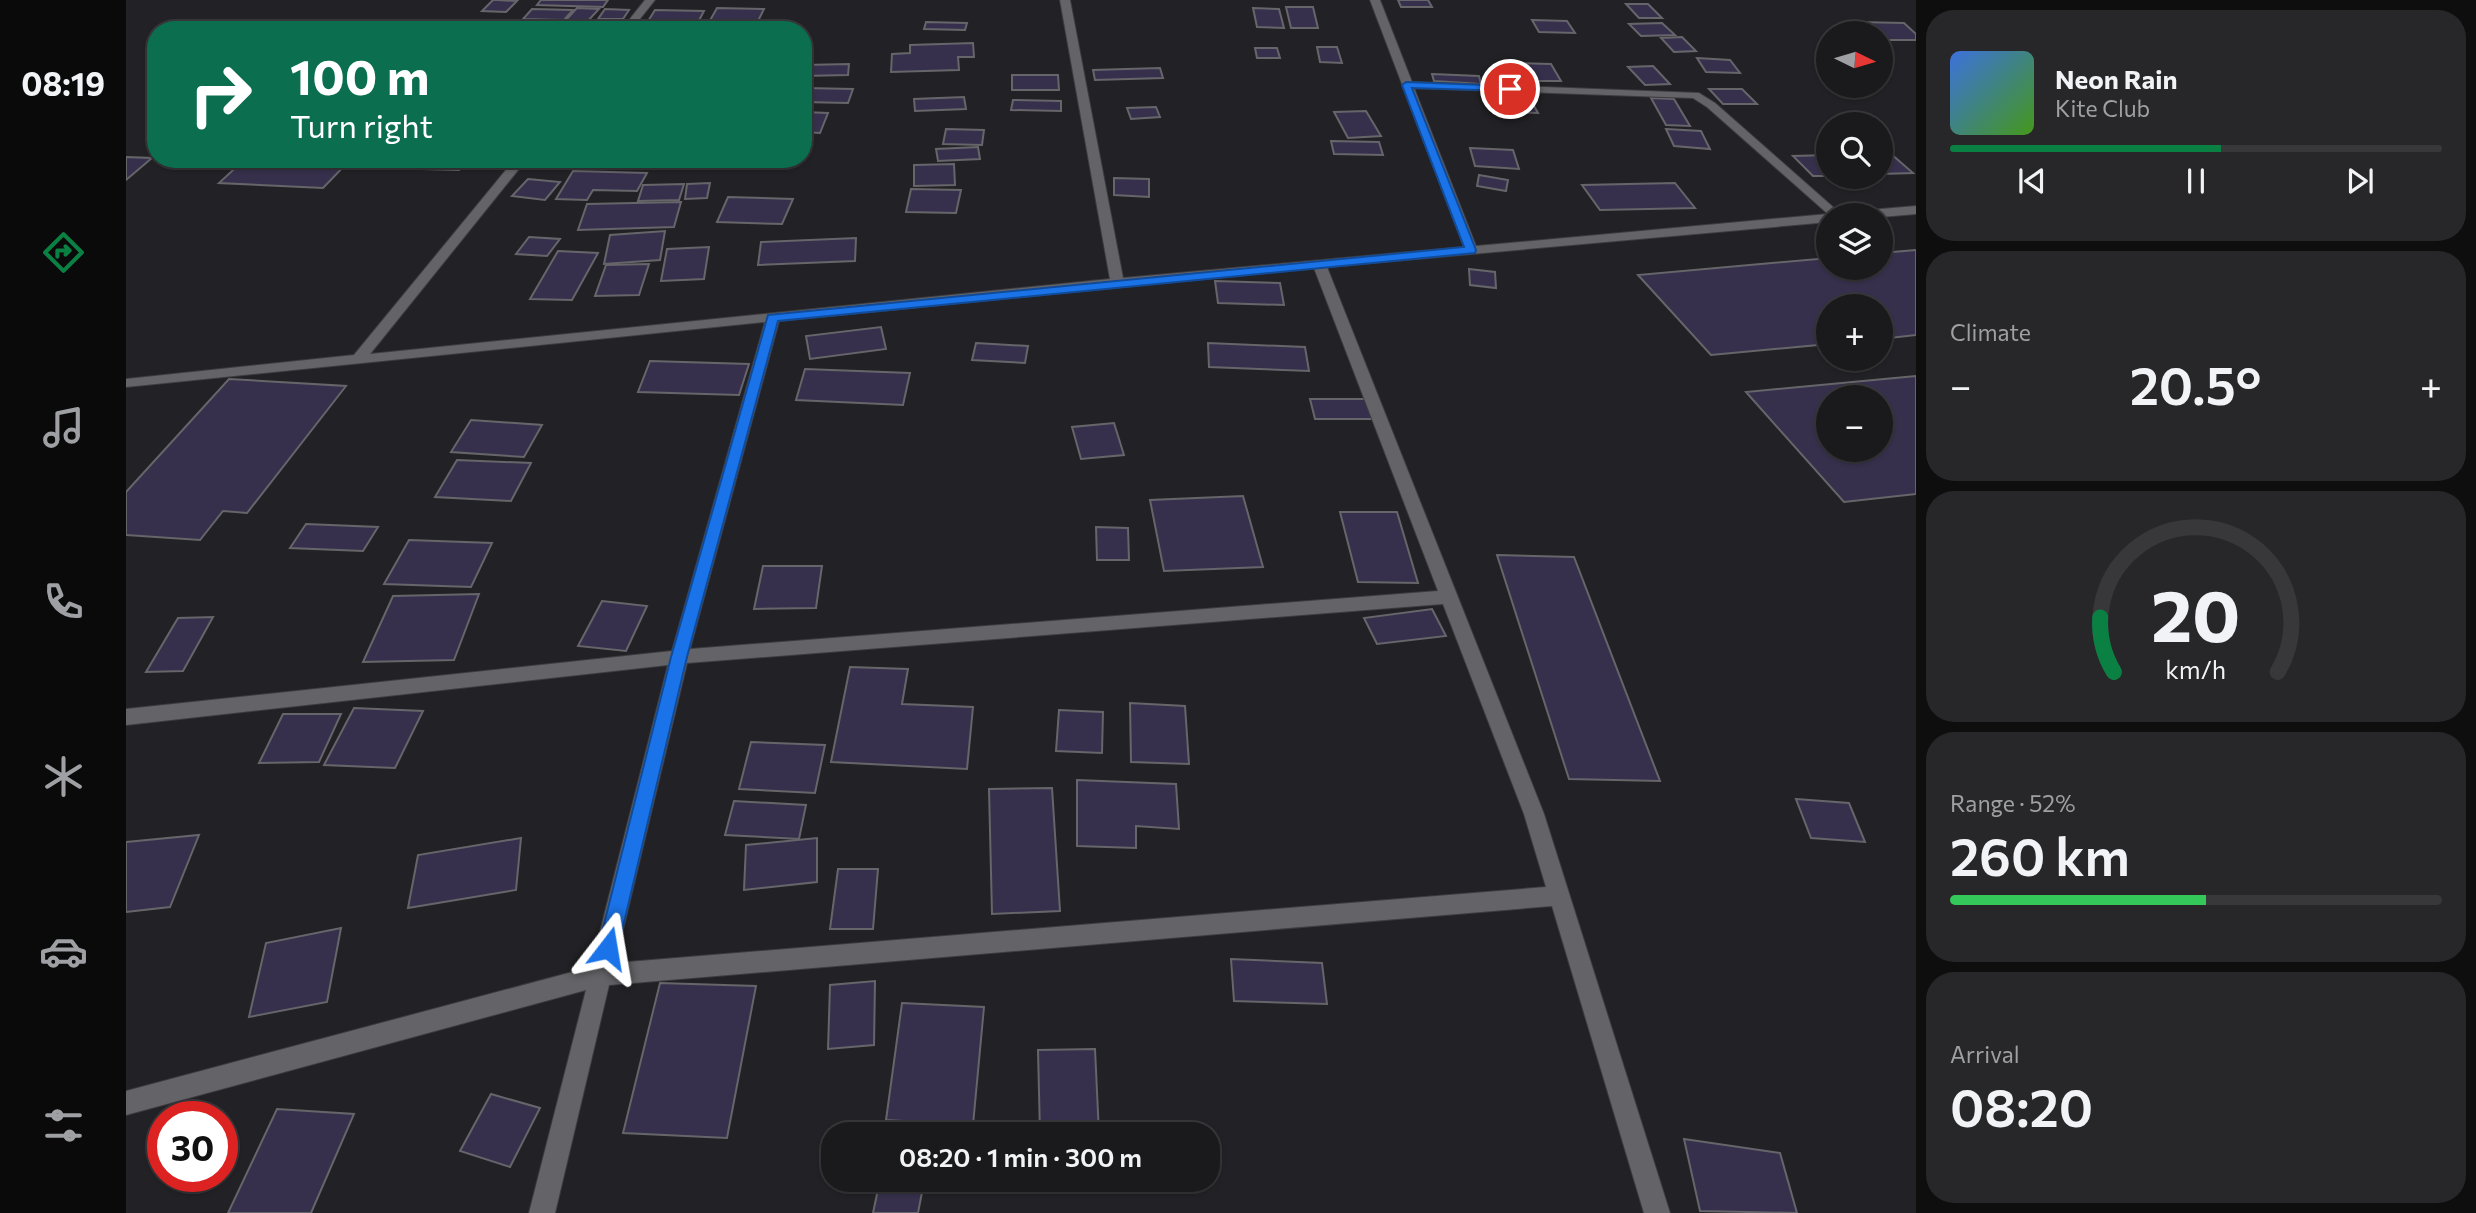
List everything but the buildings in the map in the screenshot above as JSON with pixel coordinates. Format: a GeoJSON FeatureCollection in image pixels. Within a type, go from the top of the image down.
{"type":"FeatureCollection","features":[{"type":"Feature","properties":{"kind":"street"},"geometry":{"type":"LineString","coordinates":[[633,21],[650,0]]}},
{"type":"Feature","properties":{"kind":"street"},"geometry":{"type":"LineString","coordinates":[[1065,0],[1117,282]]}},
{"type":"Feature","properties":{"kind":"street"},"geometry":{"type":"LineString","coordinates":[[1375,0],[1471,250]]}},
{"type":"Feature","properties":{"kind":"street"},"geometry":{"type":"LineString","coordinates":[[1406,85],[1695,95],[1711,105],[1822,203]]}},
{"type":"Feature","properties":{"kind":"street"},"geometry":{"type":"LineString","coordinates":[[358,360],[514,168]]}},
{"type":"Feature","properties":{"kind":"street"},"geometry":{"type":"LineString","coordinates":[[1893,212],[1916,210]]}},
{"type":"Feature","properties":{"kind":"street"},"geometry":{"type":"LineString","coordinates":[[126,383],[1117,282],[1816,219]]}},
{"type":"Feature","properties":{"kind":"street"},"geometry":{"type":"LineString","coordinates":[[1319,264],[1534,814],[1657,1213]]}},
{"type":"Feature","properties":{"kind":"street"},"geometry":{"type":"LineString","coordinates":[[542,1213],[679,657],[773,317]]}},
{"type":"Feature","properties":{"kind":"street"},"geometry":{"type":"LineString","coordinates":[[126,717],[679,657],[1450,597]]}},
{"type":"Feature","properties":{"kind":"street"},"geometry":{"type":"LineString","coordinates":[[126,1103],[601,975],[1559,896]]}},
{"type":"Feature","properties":{"kind":"route"},"geometry":{"type":"LineString","coordinates":[[608,948],[679,657],[773,317],[1471,250],[1406,85],[1510,89]]}}]}
